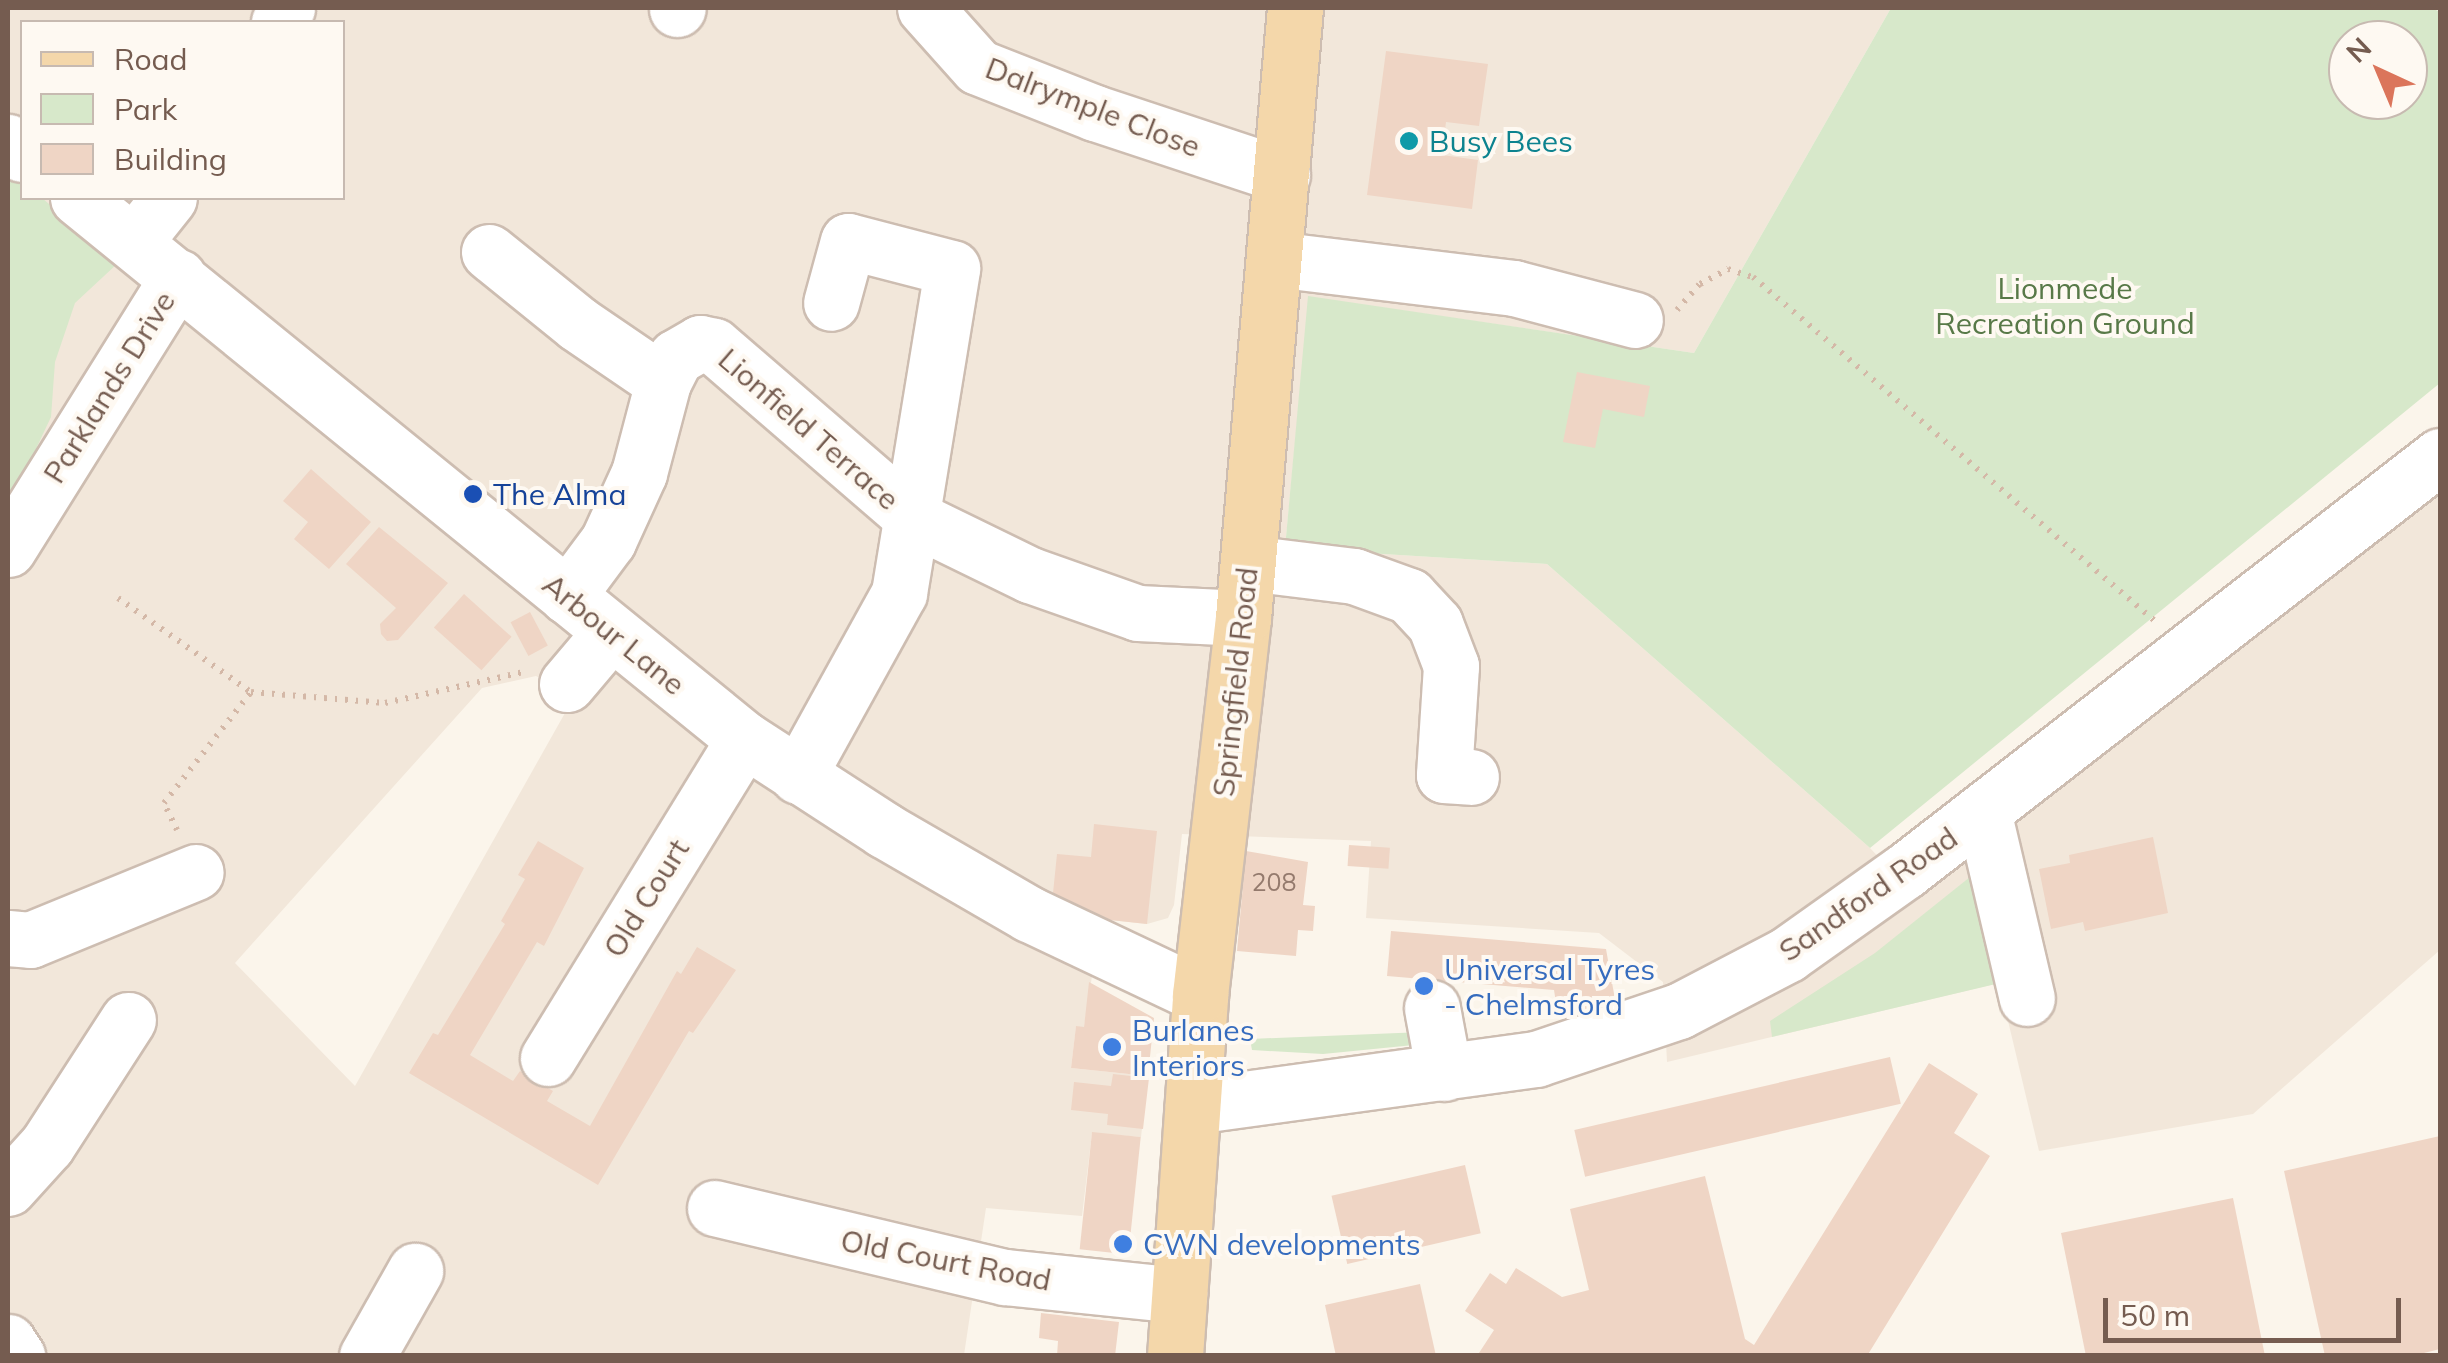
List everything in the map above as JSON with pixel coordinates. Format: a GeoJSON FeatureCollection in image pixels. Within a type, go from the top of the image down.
{"type":"FeatureCollection","features":[{"type":"Feature","properties":{"kind":"main road","name":"Springfield Road"},"geometry":{"type":"LineString","coordinates":[[1175,1356],[1200,995],[1243,618],[1295,8]]}},
{"type":"Feature","properties":{"kind":"street","name":"Dalrymple Close"},"geometry":{"type":"LineString","coordinates":[[925,8],[978,67],[1095,112],[1282,175]]}},
{"type":"Feature","properties":{"kind":"street","name":"Arbour Lane"},"geometry":{"type":"LineString","coordinates":[[81,200],[744,739],[798,776],[1029,914],[1200,995]]}},
{"type":"Feature","properties":{"kind":"street"},"geometry":{"type":"LineString","coordinates":[[134,242],[167,200]]}},
{"type":"Feature","properties":{"kind":"street"},"geometry":{"type":"LineString","coordinates":[[798,776],[899,593],[952,268],[848,241],[831,304]]}},
{"type":"Feature","properties":{"kind":"street"},"geometry":{"type":"LineString","coordinates":[[490,252],[578,324],[663,382]]}},
{"type":"Feature","properties":{"kind":"street"},"geometry":{"type":"LineString","coordinates":[[1274,259],[1514,288],[1636,320]]}},
{"type":"Feature","properties":{"kind":"street","name":"Parklands Drive"},"geometry":{"type":"LineString","coordinates":[[37,529],[178,277]]}},
{"type":"Feature","properties":{"kind":"street","name":"Lionfield Terrace"},"geometry":{"type":"LineString","coordinates":[[567,596],[616,524],[639,474],[663,382],[676,357],[700,342],[714,346],[913,518]]}},
{"type":"Feature","properties":{"kind":"street","name":"Sandford Road"},"geometry":{"type":"LineString","coordinates":[[1193,1106],[1536,1060],[1679,1011],[1788,954],[1983,811],[2440,456]]}},
{"type":"Feature","properties":{"kind":"street"},"geometry":{"type":"LineString","coordinates":[[913,518],[1030,575],[1138,613],[1243,618]]}},
{"type":"Feature","properties":{"kind":"street"},"geometry":{"type":"LineString","coordinates":[[1248,563],[1354,576],[1409,596],[1435,624],[1451,666],[1444,775],[1471,777]]}},
{"type":"Feature","properties":{"kind":"street"},"geometry":{"type":"LineString","coordinates":[[567,684],[611,632]]}},
{"type":"Feature","properties":{"kind":"street","name":"Old Court"},"geometry":{"type":"LineString","coordinates":[[548,1058],[744,739]]}},
{"type":"Feature","properties":{"kind":"street"},"geometry":{"type":"LineString","coordinates":[[1983,811],[2027,998]]}},
{"type":"Feature","properties":{"kind":"street"},"geometry":{"type":"LineString","coordinates":[[8,938],[30,940],[196,872]]}},
{"type":"Feature","properties":{"kind":"street"},"geometry":{"type":"LineString","coordinates":[[1432,1008],[1444,1074]]}},
{"type":"Feature","properties":{"kind":"street"},"geometry":{"type":"LineString","coordinates":[[8,1188],[46,1145],[128,1020]]}},
{"type":"Feature","properties":{"kind":"street","name":"Old Court Road"},"geometry":{"type":"LineString","coordinates":[[715,1208],[1005,1277],[1179,1296]]}},
{"type":"Feature","properties":{"kind":"street"},"geometry":{"type":"LineString","coordinates":[[367,1356],[415,1271]]}},
{"type":"Feature","properties":{"kind":"street"},"geometry":{"type":"LineString","coordinates":[[8,1342],[17,1356]]}},
{"type":"Feature","properties":{"kind":"path"},"geometry":{"type":"LineString","coordinates":[[1636,320],[1653,320],[1683,307],[1700,284],[1728,269],[1754,277],[2056,532],[2190,652]]}},
{"type":"Feature","properties":{"kind":"path"},"geometry":{"type":"LineString","coordinates":[[118,598],[252,692],[385,703],[540,668],[567,684]]}},
{"type":"Feature","properties":{"kind":"path"},"geometry":{"type":"LineString","coordinates":[[196,872],[164,803],[252,692]]}},
{"type":"Feature","properties":{"kind":"shaded area"},"geometry":{"type":"Polygon","coordinates":[[[8,8],[1891,8],[1694,353],[1309,297],[1285,548],[1547,564],[1870,848],[1918,899],[2440,477],[2440,950],[2253,1114],[2039,1151],[1999,983],[1667,1062],[1663,982],[1599,933],[1366,918],[1371,841],[1182,834],[1174,905],[1168,918],[1147,924],[1101,919],[1084,1027],[1076,1027],[1071,1068],[1148,1076],[1141,1137],[1092,1133],[1082,1216],[986,1208],[964,1355],[8,1356],[8,8]],[[536,676],[482,688],[235,963],[355,1086],[574,697],[536,676]]]}},
{"type":"Feature","properties":{"kind":"green space","name":"Lionmede Recreation Ground"},"geometry":{"type":"Polygon","coordinates":[[[1891,8],[2432,8],[2440,12],[2440,383],[1870,848],[1547,564],[1285,548],[1308,296],[1694,353],[1891,8]]]}},
{"type":"Feature","properties":{"kind":"green space"},"geometry":{"type":"Polygon","coordinates":[[[8,170],[20,180],[20,200],[44,200],[118,263],[75,303],[55,362],[51,417],[8,508],[8,170]]]}},
{"type":"Feature","properties":{"kind":"green space"},"geometry":{"type":"Polygon","coordinates":[[[1975,873],[2000,983],[1772,1037],[1770,1021],[1875,953],[1975,873]]]}},
{"type":"Feature","properties":{"kind":"green space"},"geometry":{"type":"Polygon","coordinates":[[[1423,1032],[1414,1045],[1323,1054],[1252,1050],[1250,1039],[1423,1032]]]}},
{"type":"Feature","properties":{"kind":"building","name":"Busy Bees"},"geometry":{"type":"Polygon","coordinates":[[[1386,51],[1488,64],[1479,126],[1446,122],[1442,155],[1478,160],[1472,209],[1367,195],[1386,51]]]}},
{"type":"Feature","properties":{"kind":"building"},"geometry":{"type":"Polygon","coordinates":[[[1577,372],[1650,386],[1644,417],[1603,409],[1595,448],[1563,442],[1577,372]]]}},
{"type":"Feature","properties":{"kind":"building"},"geometry":{"type":"Polygon","coordinates":[[[311,469],[371,522],[329,569],[294,539],[308,522],[283,501],[311,469]]]}},
{"type":"Feature","properties":{"kind":"building"},"geometry":{"type":"Polygon","coordinates":[[[379,527],[448,583],[398,640],[387,641],[380,624],[396,608],[346,564],[379,527]]]}},
{"type":"Feature","properties":{"kind":"building"},"geometry":{"type":"Polygon","coordinates":[[[464,594],[512,637],[481,670],[434,627],[464,594]]]}},
{"type":"Feature","properties":{"kind":"building"},"geometry":{"type":"Polygon","coordinates":[[[530,612],[548,646],[528,656],[511,622],[530,612]]]}},
{"type":"Feature","properties":{"kind":"building"},"geometry":{"type":"Polygon","coordinates":[[[1094,824],[1157,831],[1147,924],[1101,919],[1053,893],[1057,854],[1091,857],[1094,824]]]}},
{"type":"Feature","properties":{"kind":"building"},"geometry":{"type":"Polygon","coordinates":[[[2153,837],[2168,913],[2085,931],[2083,922],[2051,929],[2039,869],[2070,863],[2069,855],[2153,837]]]}},
{"type":"Feature","properties":{"kind":"building"},"geometry":{"type":"Polygon","coordinates":[[[538,841],[584,868],[544,946],[537,942],[470,1055],[513,1081],[520,1071],[553,1091],[547,1101],[590,1126],[677,971],[681,974],[697,947],[736,970],[693,1033],[689,1031],[598,1185],[409,1073],[433,1033],[438,1035],[505,924],[501,921],[525,879],[518,875],[538,841]]]}},
{"type":"Feature","properties":{"kind":"building"},"geometry":{"type":"Polygon","coordinates":[[[1349,845],[1390,848],[1388,869],[1348,866],[1349,845]]]}},
{"type":"Feature","properties":{"kind":"building"},"geometry":{"type":"Polygon","coordinates":[[[1246,851],[1308,862],[1303,905],[1315,906],[1313,931],[1298,930],[1296,956],[1237,951],[1246,851]]]}},
{"type":"Feature","properties":{"kind":"building"},"geometry":{"type":"Polygon","coordinates":[[[1391,931],[1606,949],[1616,1005],[1558,1016],[1554,990],[1387,976],[1391,931]]]}},
{"type":"Feature","properties":{"kind":"building","name":"Burlanes Interiors"},"geometry":{"type":"Polygon","coordinates":[[[1089,982],[1154,1018],[1148,1076],[1071,1068],[1076,1026],[1084,1027],[1089,982]]]}},
{"type":"Feature","properties":{"kind":"building"},"geometry":{"type":"Polygon","coordinates":[[[1890,1057],[1901,1104],[1585,1177],[1574,1130],[1890,1057]]]}},
{"type":"Feature","properties":{"kind":"building"},"geometry":{"type":"Polygon","coordinates":[[[1929,1063],[1978,1094],[1954,1133],[1990,1156],[1867,1356],[1477,1356],[1494,1330],[1465,1311],[1490,1273],[1506,1284],[1516,1268],[1562,1297],[1589,1290],[1570,1209],[1705,1176],[1745,1339],[1754,1345],[1929,1063]]]}},
{"type":"Feature","properties":{"kind":"building"},"geometry":{"type":"Polygon","coordinates":[[[1113,1074],[1149,1078],[1143,1129],[1107,1125],[1108,1114],[1071,1110],[1074,1082],[1111,1086],[1113,1074]]]}},
{"type":"Feature","properties":{"kind":"building"},"geometry":{"type":"Polygon","coordinates":[[[1092,1132],[1141,1137],[1128,1254],[1080,1249],[1092,1132]]]}},
{"type":"Feature","properties":{"kind":"building"},"geometry":{"type":"Polygon","coordinates":[[[2440,1136],[2440,1349],[2412,1356],[2325,1356],[2284,1171],[2440,1136]]]}},
{"type":"Feature","properties":{"kind":"building"},"geometry":{"type":"Polygon","coordinates":[[[1465,1165],[1481,1233],[1347,1264],[1332,1196],[1465,1165]]]}},
{"type":"Feature","properties":{"kind":"building"},"geometry":{"type":"Polygon","coordinates":[[[2233,1198],[2265,1356],[2086,1356],[2061,1233],[2233,1198]]]}},
{"type":"Feature","properties":{"kind":"building"},"geometry":{"type":"Polygon","coordinates":[[[1420,1284],[1436,1356],[1336,1356],[1325,1305],[1420,1284]]]}},
{"type":"Feature","properties":{"kind":"building"},"geometry":{"type":"Polygon","coordinates":[[[1041,1313],[1119,1322],[1115,1356],[1057,1356],[1058,1341],[1039,1338],[1041,1313]]]}},
{"type":"Feature","properties":{"kind":"place","name":"Busy Bees"},"geometry":{"type":"Point","coordinates":[1409,141]}},
{"type":"Feature","properties":{"kind":"place","name":"The Alma"},"geometry":{"type":"Point","coordinates":[473,494]}},
{"type":"Feature","properties":{"kind":"place","name":"Universal Tyres - Chelmsford"},"geometry":{"type":"Point","coordinates":[1424,986]}},
{"type":"Feature","properties":{"kind":"place","name":"Burlanes Interiors"},"geometry":{"type":"Point","coordinates":[1112,1047]}},
{"type":"Feature","properties":{"kind":"place","name":"CWN developments"},"geometry":{"type":"Point","coordinates":[1123,1244]}}]}
